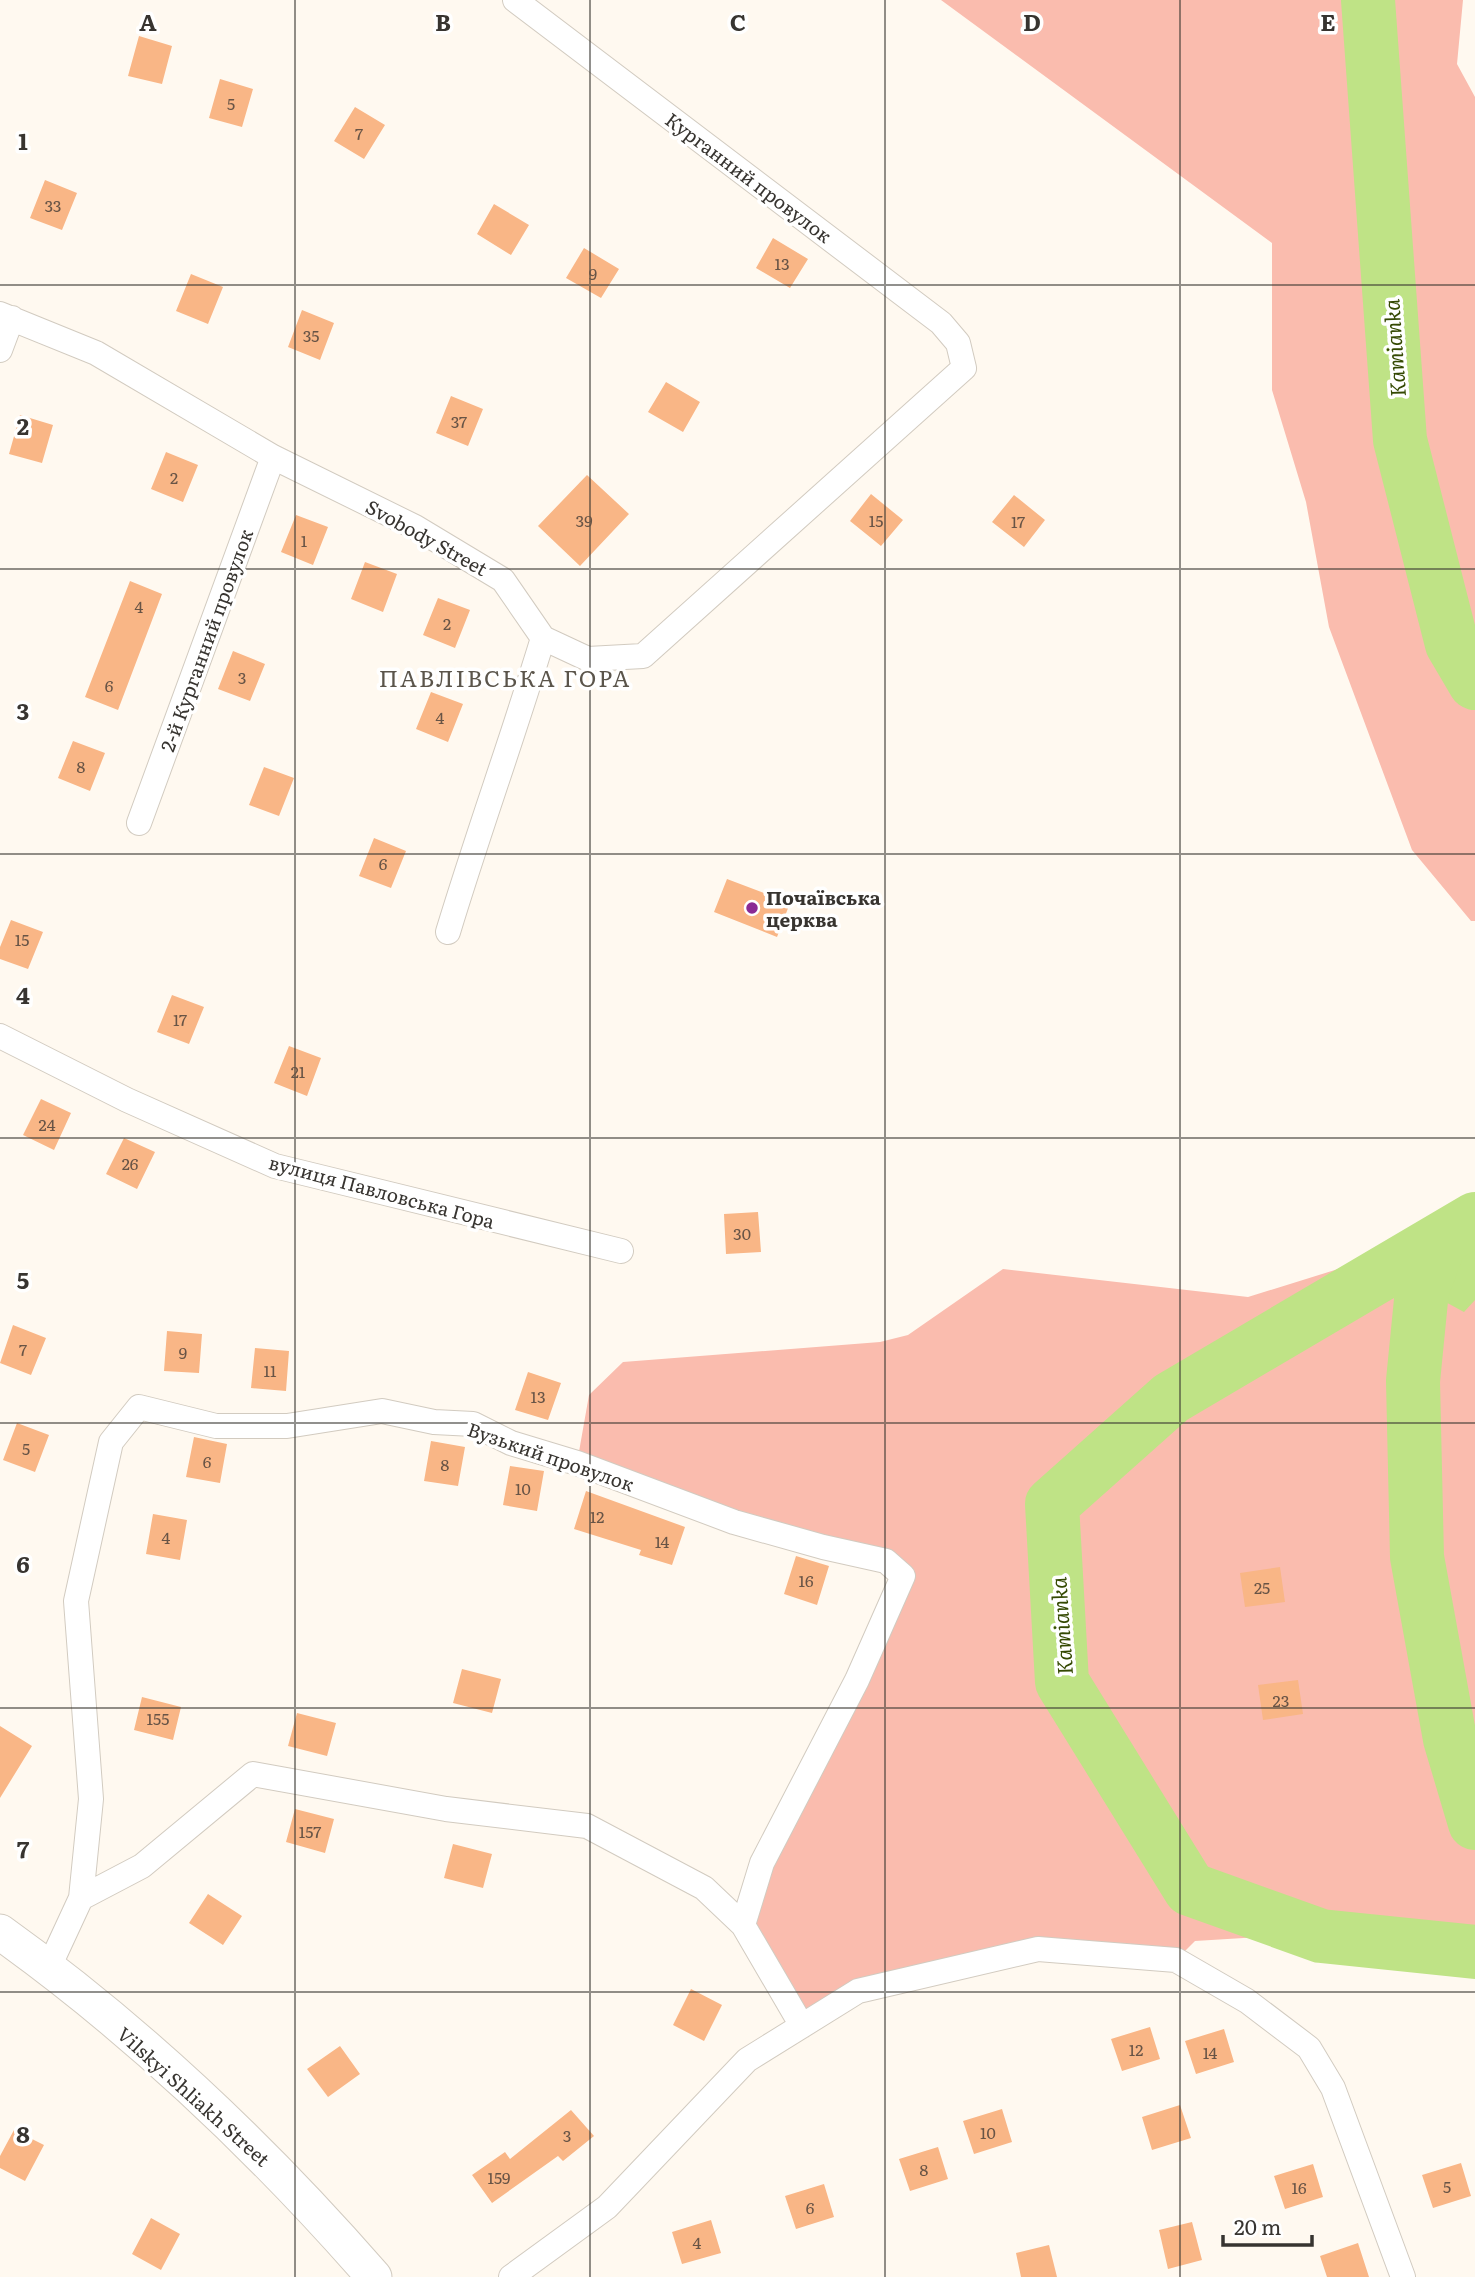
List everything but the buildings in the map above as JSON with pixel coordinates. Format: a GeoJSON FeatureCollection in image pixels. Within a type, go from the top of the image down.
{"type":"FeatureCollection","features":[{"type":"Feature","properties":{"kind":"street","name":"Курганний провулок"},"geometry":{"type":"LineString","coordinates":[[515,0],[941,323],[958,343],[964,369],[643,656],[588,659],[543,638]]}},
{"type":"Feature","properties":{"kind":"street"},"geometry":{"type":"LineString","coordinates":[[0,350],[6,316]]}},
{"type":"Feature","properties":{"kind":"street","name":"Svobody Street"},"geometry":{"type":"LineString","coordinates":[[6,316],[96,353],[273,457],[415,527],[503,580],[543,638]]}},
{"type":"Feature","properties":{"kind":"street","name":"2-й Курганний провулок"},"geometry":{"type":"LineString","coordinates":[[139,823],[273,457]]}},
{"type":"Feature","properties":{"kind":"street"},"geometry":{"type":"LineString","coordinates":[[448,932],[482,817],[516,726],[543,638]]}},
{"type":"Feature","properties":{"kind":"street","name":"вулиця Павловська Гора"},"geometry":{"type":"LineString","coordinates":[[0,1036],[127,1100],[275,1166],[621,1251]]}},
{"type":"Feature","properties":{"kind":"street","name":"Вузький провулок"},"geometry":{"type":"LineString","coordinates":[[49,1967],[81,1898],[91,1799],[76,1601],[111,1442],[139,1407],[216,1426],[286,1426],[382,1411],[434,1422],[473,1424],[511,1443],[577,1463],[734,1522],[823,1548],[886,1561],[903,1576],[857,1680],[762,1863],[743,1926]]}},
{"type":"Feature","properties":{"kind":"street"},"geometry":{"type":"LineString","coordinates":[[81,1898],[142,1866],[253,1774],[446,1809],[587,1826],[704,1888],[743,1926],[802,2026]]}},
{"type":"Feature","properties":{"kind":"street","name":"Vilskyi Shliakh Street"},"geometry":{"type":"LineString","coordinates":[[0,1932],[49,1967],[209,2106],[299,2194],[374,2277]]}},
{"type":"Feature","properties":{"kind":"street"},"geometry":{"type":"LineString","coordinates":[[511,2277],[607,2207],[747,2060],[858,1991],[1038,1949],[1176,1961],[1247,2001],[1309,2048],[1333,2088],[1403,2277]]}},
{"type":"Feature","properties":{"kind":"shaded area"},"geometry":{"type":"Polygon","coordinates":[[[941,0],[1463,0],[1457,64],[1475,97],[1475,921],[1471,921],[1412,850],[1329,627],[1306,502],[1272,390],[1272,243],[941,0]]]}},
{"type":"Feature","properties":{"kind":"shaded area"},"geometry":{"type":"Polygon","coordinates":[[[1475,1207],[1475,1300],[1464,1312],[1403,1279],[1383,1257],[1475,1207]]]}},
{"type":"Feature","properties":{"kind":"shaded area"},"geometry":{"type":"Polygon","coordinates":[[[1475,1224],[1475,1952],[1321,1936],[1394,1929],[1195,1941],[1176,1960],[1038,1949],[858,1991],[802,2026],[743,1925],[903,1576],[577,1463],[589,1395],[623,1362],[880,1342],[908,1335],[1003,1269],[1248,1297],[1351,1265],[1371,1280],[1475,1224]]]}},
{"type":"Feature","properties":{"kind":"waterway","name":"Kamianka"},"geometry":{"type":"LineString","coordinates":[[1368,0],[1400,440],[1452,644],[1475,683]]}},
{"type":"Feature","properties":{"kind":"waterway","name":"Kamianka"},"geometry":{"type":"LineString","coordinates":[[1475,1219],[1171,1398],[1052,1504],[1062,1682],[1190,1889],[1321,1936],[1475,1952]]}},
{"type":"Feature","properties":{"kind":"waterway","name":"Kamianka"},"geometry":{"type":"LineString","coordinates":[[1441,1239],[1422,1290],[1413,1381],[1417,1557],[1450,1739],[1475,1823]]}},
{"type":"Feature","properties":{"kind":"place","name":"Почаївська церква"},"geometry":{"type":"Point","coordinates":[752,908]}},
{"type":"Feature","properties":{"kind":"district","name":"ПАВЛІВСЬКА ГОРА"},"geometry":{"type":"Point","coordinates":[505,677]}}]}
